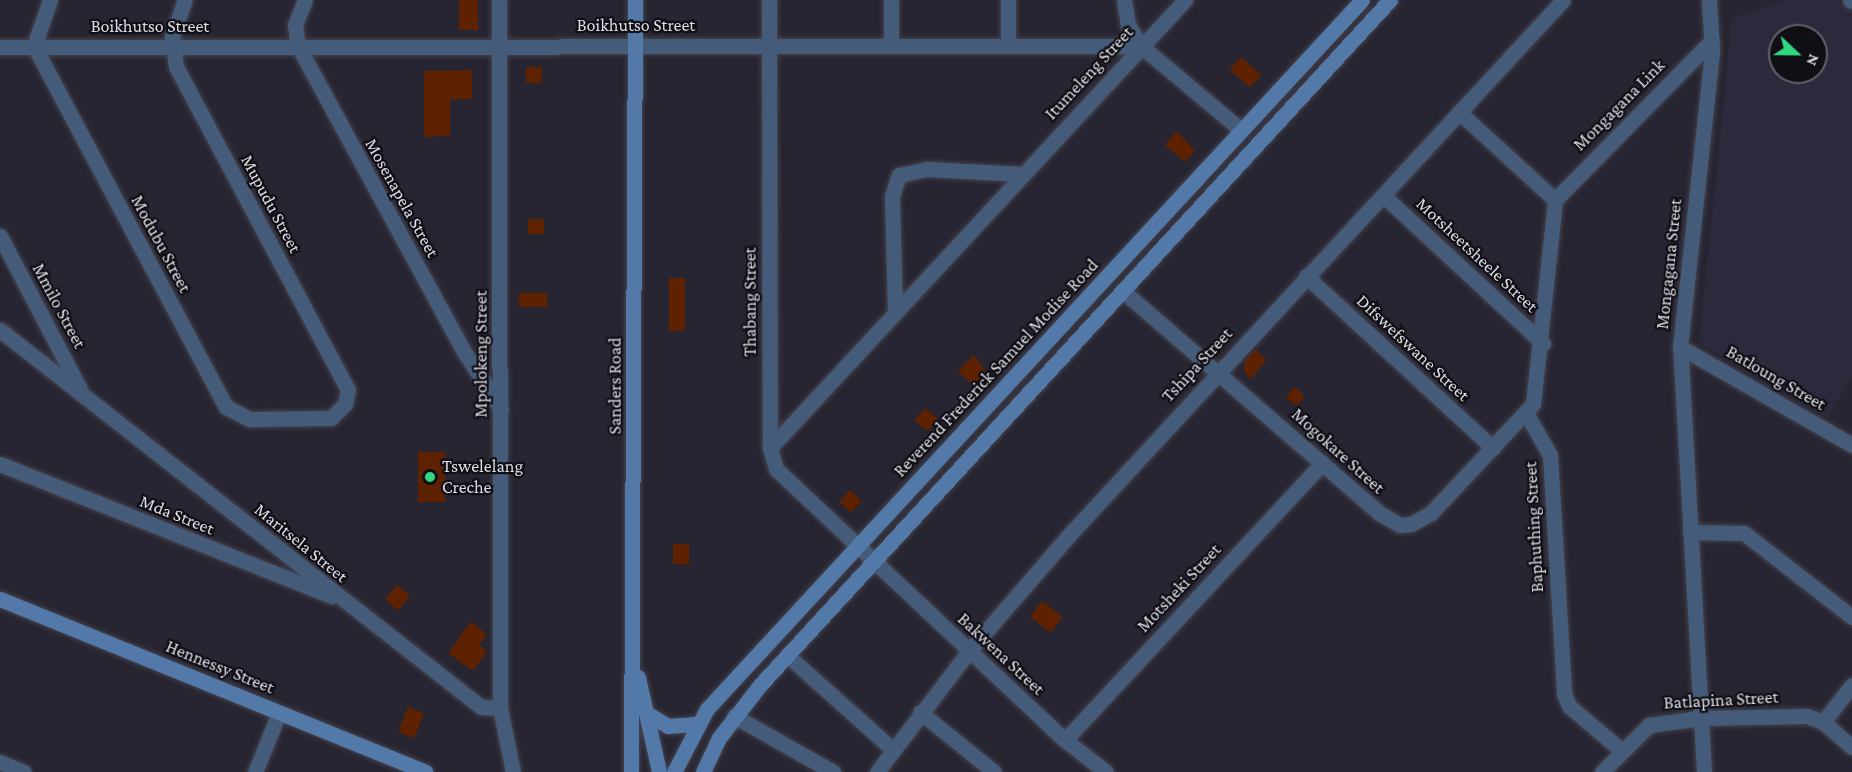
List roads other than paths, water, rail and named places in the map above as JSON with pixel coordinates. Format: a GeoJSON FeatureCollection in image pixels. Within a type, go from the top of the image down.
{"type":"FeatureCollection","features":[{"type":"Feature","properties":{"kind":"main road","name":"Sanders Road"},"geometry":{"type":"LineString","coordinates":[[631,772],[634,660],[635,0]]}},
{"type":"Feature","properties":{"kind":"main road","name":"Reverend Frederick Samuel Modise Road"},"geometry":{"type":"LineString","coordinates":[[674,772],[696,724],[855,547],[1362,0]]}},
{"type":"Feature","properties":{"kind":"main road"},"geometry":{"type":"LineString","coordinates":[[703,772],[734,717],[787,655],[1390,0]]}},
{"type":"Feature","properties":{"kind":"main road","name":"Hennessy Street"},"geometry":{"type":"LineString","coordinates":[[0,599],[425,772]]}},
{"type":"Feature","properties":{"kind":"main road"},"geometry":{"type":"LineString","coordinates":[[634,660],[648,714],[659,772]]}},
{"type":"Feature","properties":{"kind":"main road"},"geometry":{"type":"LineString","coordinates":[[648,714],[668,726],[696,724]]}},
{"type":"Feature","properties":{"kind":"street"},"geometry":{"type":"LineString","coordinates":[[34,46],[50,0]]}},
{"type":"Feature","properties":{"kind":"street"},"geometry":{"type":"LineString","coordinates":[[171,46],[185,0]]}},
{"type":"Feature","properties":{"kind":"street","name":"Mosenapela Street"},"geometry":{"type":"LineString","coordinates":[[305,0],[295,25],[298,46],[465,352],[501,409]]}},
{"type":"Feature","properties":{"kind":"street","name":"Mpolokeng Street"},"geometry":{"type":"LineString","coordinates":[[499,0],[500,708],[513,772]]}},
{"type":"Feature","properties":{"kind":"street","name":"Thabang Street"},"geometry":{"type":"LineString","coordinates":[[769,0],[770,448],[782,478],[871,562]]}},
{"type":"Feature","properties":{"kind":"street"},"geometry":{"type":"LineString","coordinates":[[891,0],[891,45]]}},
{"type":"Feature","properties":{"kind":"street"},"geometry":{"type":"LineString","coordinates":[[1008,0],[1008,44]]}},
{"type":"Feature","properties":{"kind":"street"},"geometry":{"type":"LineString","coordinates":[[1124,0],[1128,25],[1141,46],[1241,130]]}},
{"type":"Feature","properties":{"kind":"street","name":"Itumeleng Street"},"geometry":{"type":"LineString","coordinates":[[770,448],[1185,0]]}},
{"type":"Feature","properties":{"kind":"street","name":"Tshipa Street"},"geometry":{"type":"LineString","coordinates":[[877,772],[920,712],[969,651],[1218,371],[1384,196],[1458,112],[1563,0]]}},
{"type":"Feature","properties":{"kind":"street","name":"Mongagana Street"},"geometry":{"type":"LineString","coordinates":[[1704,772],[1680,347],[1712,40],[1709,0]]}},
{"type":"Feature","properties":{"kind":"street","name":"Mongagana Link"},"geometry":{"type":"LineString","coordinates":[[1555,200],[1712,40]]}},
{"type":"Feature","properties":{"kind":"street","name":"Boikhutso Street"},"geometry":{"type":"LineString","coordinates":[[0,47],[635,44],[1141,46]]}},
{"type":"Feature","properties":{"kind":"street","name":"Modubu Street"},"geometry":{"type":"LineString","coordinates":[[34,46],[226,406],[250,419],[331,418]]}},
{"type":"Feature","properties":{"kind":"street","name":"Mupudu Street"},"geometry":{"type":"LineString","coordinates":[[171,46],[176,66],[348,390],[345,404],[331,418]]}},
{"type":"Feature","properties":{"kind":"street"},"geometry":{"type":"LineString","coordinates":[[1458,112],[1555,200],[1537,392],[1526,413]]}},
{"type":"Feature","properties":{"kind":"street"},"geometry":{"type":"LineString","coordinates":[[896,312],[892,195],[899,175],[927,169],[1022,174]]}},
{"type":"Feature","properties":{"kind":"street","name":"Motsheetsheele Street"},"geometry":{"type":"LineString","coordinates":[[1384,196],[1543,343]]}},
{"type":"Feature","properties":{"kind":"street","name":"Mmilo Street"},"geometry":{"type":"LineString","coordinates":[[0,236],[83,394]]}},
{"type":"Feature","properties":{"kind":"street","name":"Difswefswane Street"},"geometry":{"type":"LineString","coordinates":[[1306,276],[1493,448]]}},
{"type":"Feature","properties":{"kind":"street","name":"Mogokare Street"},"geometry":{"type":"LineString","coordinates":[[1123,291],[1218,371],[1379,513],[1400,525],[1411,524],[1431,513],[1526,413]]}},
{"type":"Feature","properties":{"kind":"street","name":"Maritsela Street"},"geometry":{"type":"LineString","coordinates":[[0,330],[340,599],[481,707],[500,708]]}},
{"type":"Feature","properties":{"kind":"street","name":"Batloung Street"},"geometry":{"type":"LineString","coordinates":[[1680,347],[1852,445]]}},
{"type":"Feature","properties":{"kind":"street","name":"Baphuthing Street"},"geometry":{"type":"LineString","coordinates":[[1526,413],[1550,455],[1564,694],[1569,706],[1622,751]]}},
{"type":"Feature","properties":{"kind":"street","name":"Motsheki Street"},"geometry":{"type":"LineString","coordinates":[[1065,740],[1322,463]]}},
{"type":"Feature","properties":{"kind":"street","name":"Mda Street"},"geometry":{"type":"LineString","coordinates":[[0,464],[340,599]]}},
{"type":"Feature","properties":{"kind":"street"},"geometry":{"type":"LineString","coordinates":[[1690,532],[1744,533],[1852,617]]}},
{"type":"Feature","properties":{"kind":"street","name":"Bakwena Street"},"geometry":{"type":"LineString","coordinates":[[871,562],[1065,740],[1106,772]]}},
{"type":"Feature","properties":{"kind":"street"},"geometry":{"type":"LineString","coordinates":[[787,655],[892,749]]}},
{"type":"Feature","properties":{"kind":"street"},"geometry":{"type":"LineString","coordinates":[[1823,722],[1852,685]]}},
{"type":"Feature","properties":{"kind":"street"},"geometry":{"type":"LineString","coordinates":[[920,712],[994,772]]}},
{"type":"Feature","properties":{"kind":"street"},"geometry":{"type":"LineString","coordinates":[[255,772],[279,713]]}},
{"type":"Feature","properties":{"kind":"street","name":"Batlapina Street"},"geometry":{"type":"LineString","coordinates":[[1602,772],[1649,725],[1701,718],[1800,716],[1823,722],[1852,747]]}},
{"type":"Feature","properties":{"kind":"street"},"geometry":{"type":"LineString","coordinates":[[734,717],[833,772]]}},
{"type":"Feature","properties":{"kind":"street"},"geometry":{"type":"LineString","coordinates":[[0,762],[24,772]]}},
{"type":"Feature","properties":{"kind":"place","name":"Tswelelang Creche"},"geometry":{"type":"Point","coordinates":[430,477]}}]}
